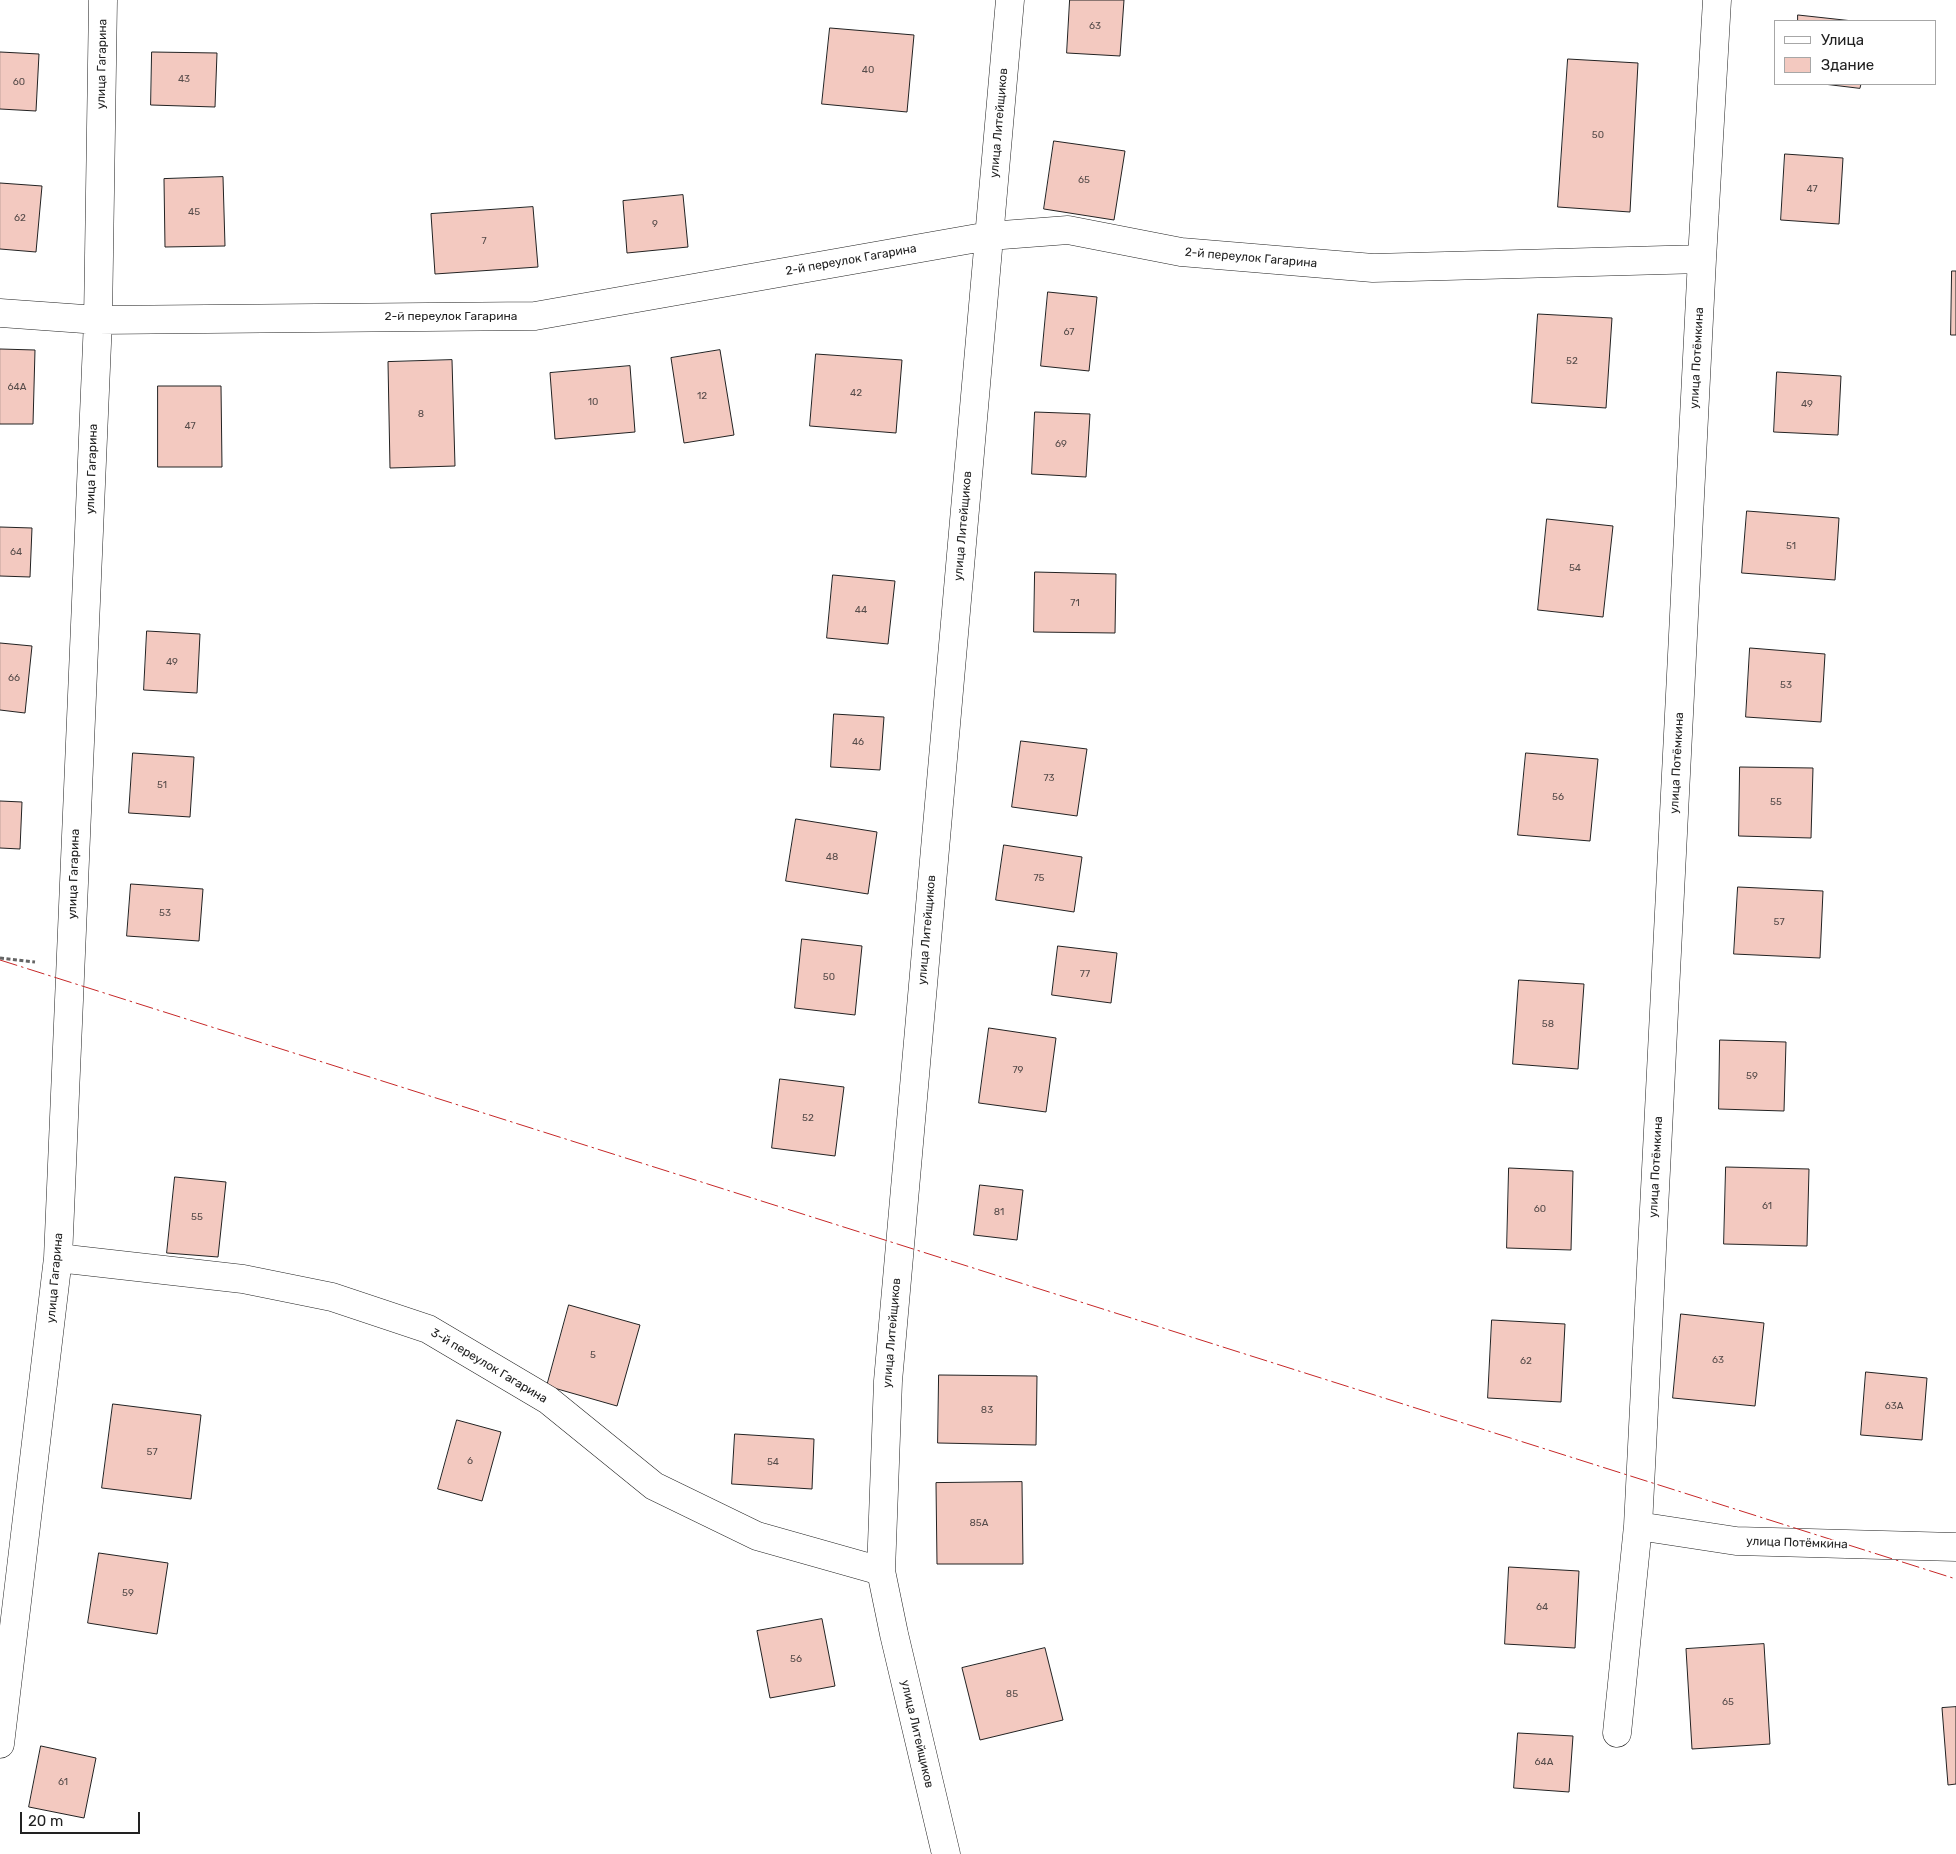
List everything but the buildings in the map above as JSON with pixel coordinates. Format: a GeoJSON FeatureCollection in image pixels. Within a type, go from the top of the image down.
{"type":"FeatureCollection","features":[{"type":"Feature","properties":{"kind":"street","name":"улица Гагарина"},"geometry":{"type":"LineString","coordinates":[[0,1744],[58,1258],[98,320],[103,0]]}},
{"type":"Feature","properties":{"kind":"street","name":"улица Литейщиков"},"geometry":{"type":"LineString","coordinates":[[946,1854],[881,1571],[888,1381],[1010,0]]}},
{"type":"Feature","properties":{"kind":"street","name":"улица Потёмкина"},"geometry":{"type":"LineString","coordinates":[[1617,1733],[1638,1526],[1702,259],[1717,0]]}},
{"type":"Feature","properties":{"kind":"street","name":"2-й переулок Гагарина"},"geometry":{"type":"LineString","coordinates":[[0,313],[98,320],[536,316],[989,236],[1068,230],[1180,252],[1373,268],[1702,259]]}},
{"type":"Feature","properties":{"kind":"street","name":"3-й переулок Гагарина"},"geometry":{"type":"LineString","coordinates":[[58,1258],[243,1279],[332,1298],[428,1329],[548,1400],[654,1486],[757,1536],[881,1571]]}},
{"type":"Feature","properties":{"kind":"street","name":"улица Потёмкина"},"geometry":{"type":"LineString","coordinates":[[1638,1526],[1736,1541],[1956,1547]]}},
{"type":"Feature","properties":{"kind":"power"},"geometry":{"type":"LineString","coordinates":[[0,960],[1956,1579]]}}]}
